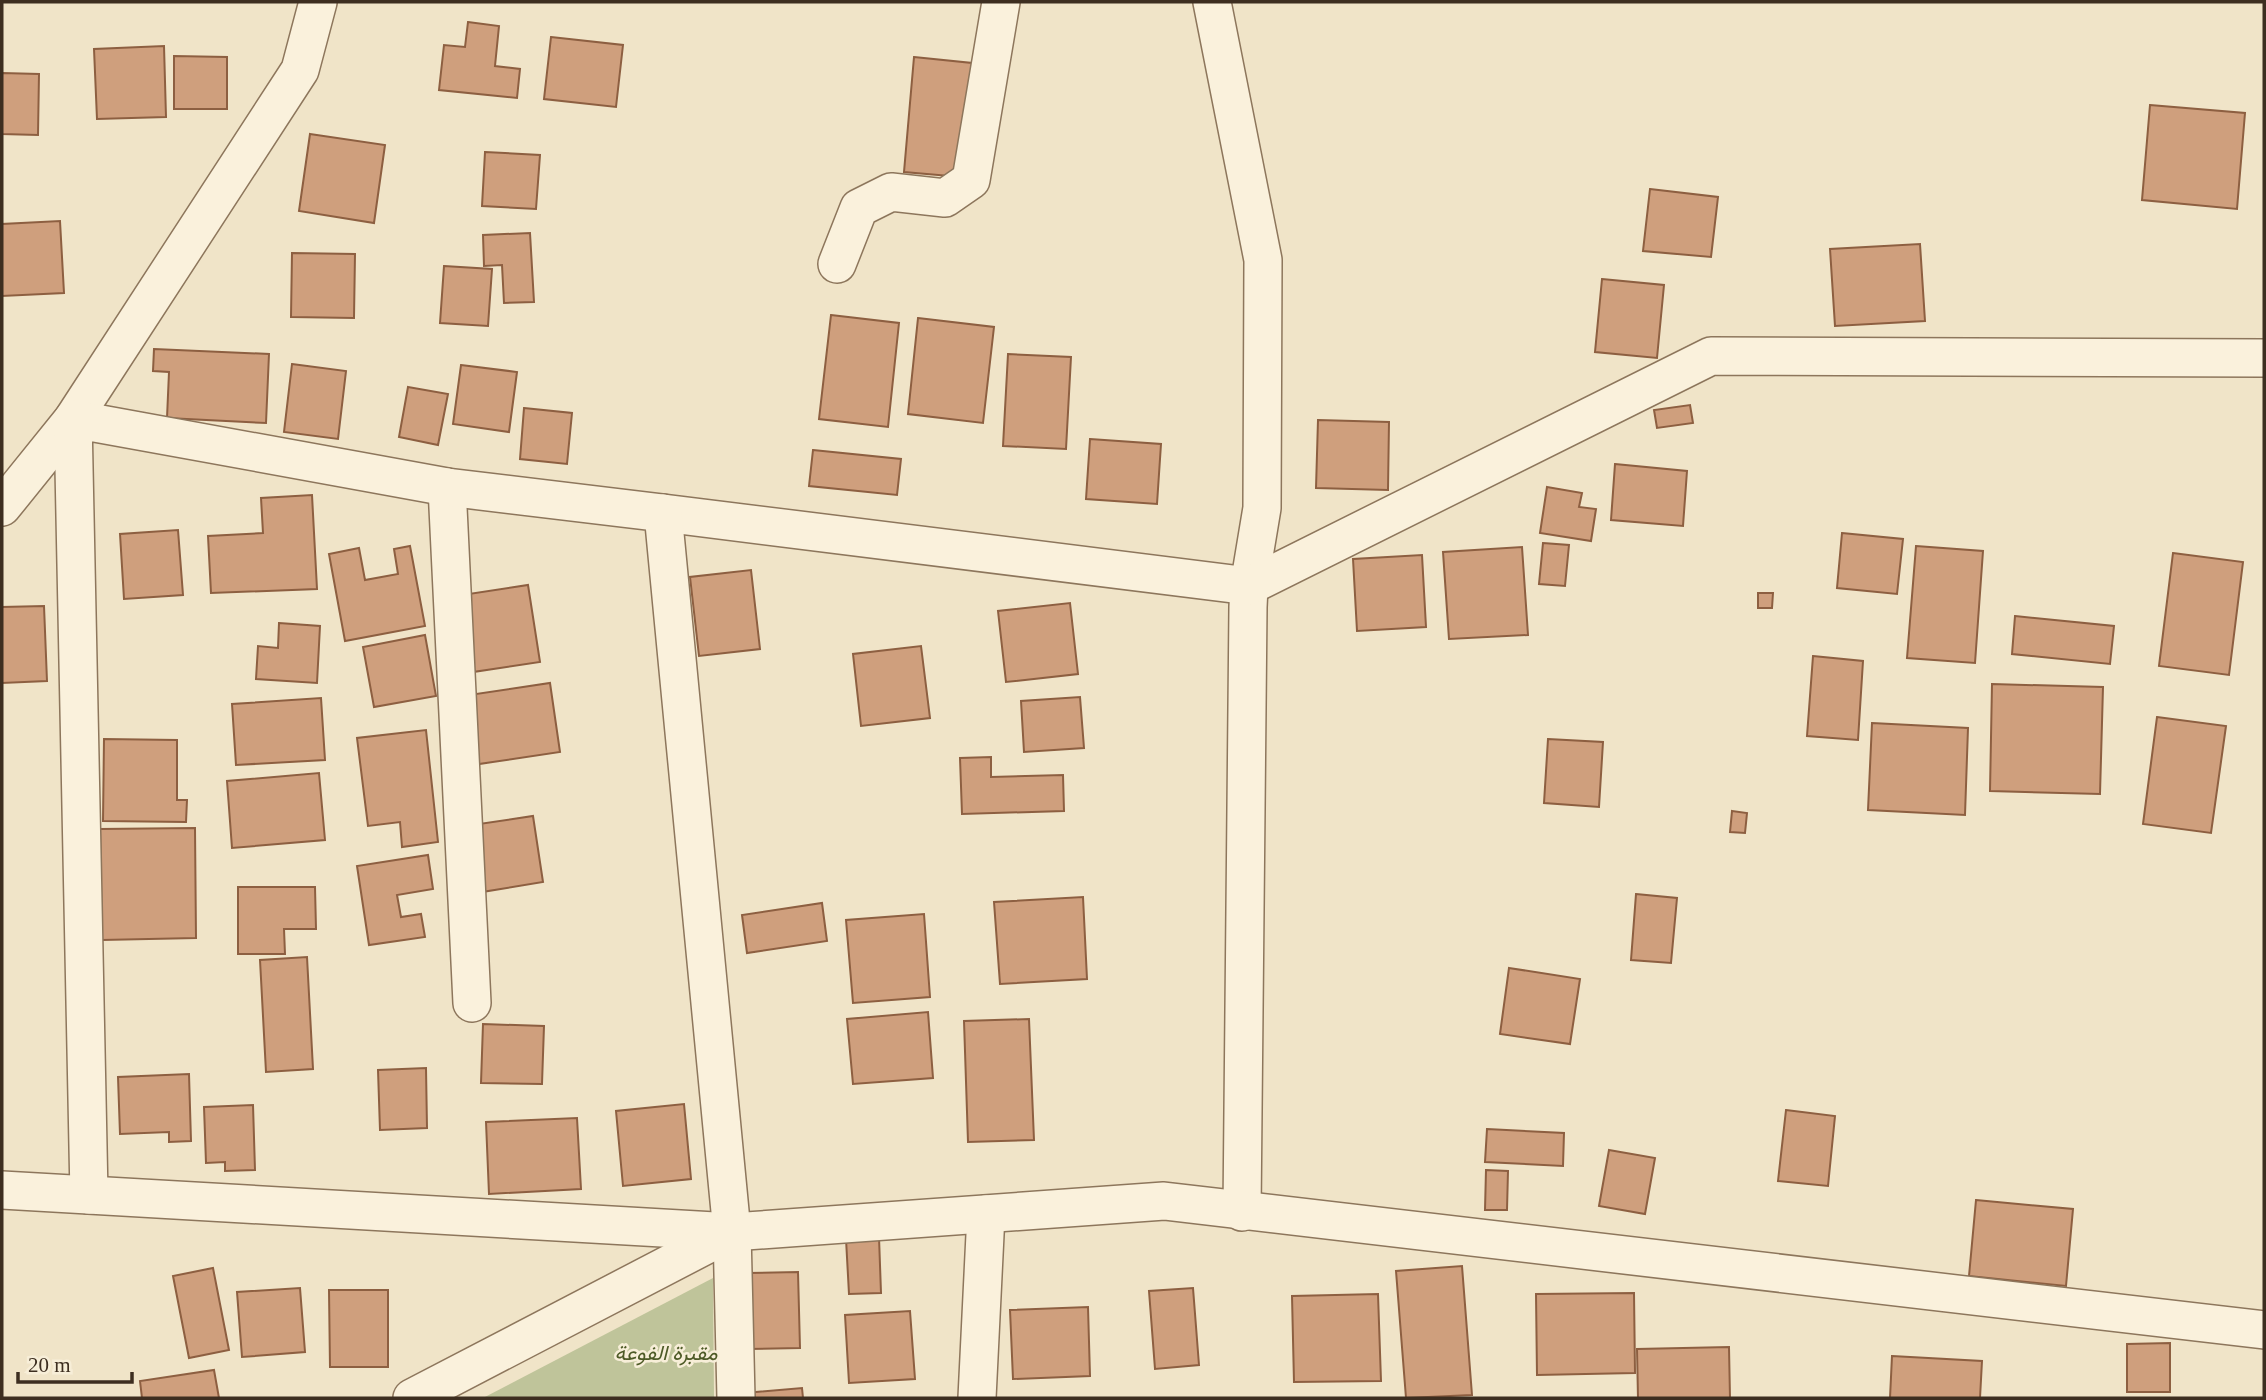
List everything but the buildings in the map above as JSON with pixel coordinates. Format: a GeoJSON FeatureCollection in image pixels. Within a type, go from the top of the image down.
{"type":"FeatureCollection","features":[{"type":"Feature","properties":{"kind":"street"},"geometry":{"type":"LineString","coordinates":[[2,507],[73,419],[300,71],[317,2]]}},
{"type":"Feature","properties":{"kind":"street"},"geometry":{"type":"LineString","coordinates":[[837,264],[859,208],[891,192],[945,198],[971,180],[1001,2]]}},
{"type":"Feature","properties":{"kind":"street"},"geometry":{"type":"LineString","coordinates":[[1212,2],[1263,260],[1262,508],[1249,586],[1242,1212]]}},
{"type":"Feature","properties":{"kind":"street"},"geometry":{"type":"LineString","coordinates":[[73,419],[447,487],[1249,586],[1711,356],[2264,358]]}},
{"type":"Feature","properties":{"kind":"street"},"geometry":{"type":"LineString","coordinates":[[73,419],[89,1195]]}},
{"type":"Feature","properties":{"kind":"street"},"geometry":{"type":"LineString","coordinates":[[447,487],[472,1003]]}},
{"type":"Feature","properties":{"kind":"street"},"geometry":{"type":"LineString","coordinates":[[663,513],[732,1232],[736,1398]]}},
{"type":"Feature","properties":{"kind":"street"},"geometry":{"type":"LineString","coordinates":[[2,1190],[732,1232],[1164,1201],[2264,1330]]}},
{"type":"Feature","properties":{"kind":"street"},"geometry":{"type":"LineString","coordinates":[[977,1398],[986,1214]]}},
{"type":"Feature","properties":{"kind":"street"},"geometry":{"type":"LineString","coordinates":[[412,1398],[732,1232]]}},
{"type":"Feature","properties":{"kind":"green space","name":"مقبرة الفوعة"},"geometry":{"type":"Polygon","coordinates":[[[713,1278],[714,1398],[483,1398],[713,1278]]]}}]}
